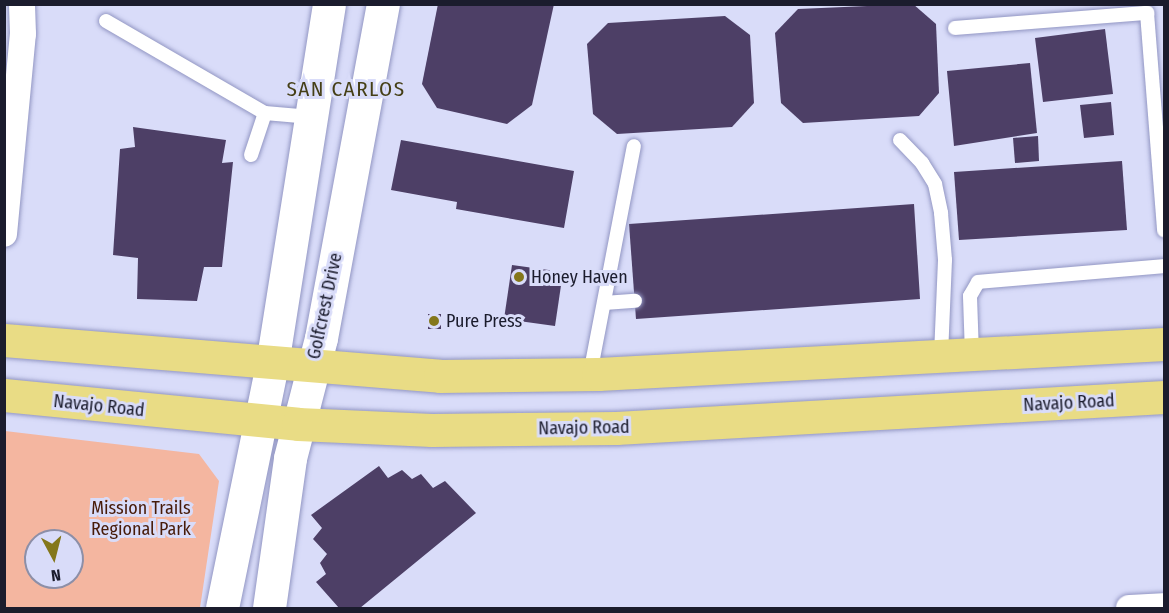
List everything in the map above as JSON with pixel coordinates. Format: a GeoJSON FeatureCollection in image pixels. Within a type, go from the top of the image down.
{"type":"FeatureCollection","features":[{"type":"Feature","properties":{"kind":"main road"},"geometry":{"type":"LineString","coordinates":[[222,609],[272,364],[329,4]]}},
{"type":"Feature","properties":{"kind":"main road","name":"Golfcrest Drive"},"geometry":{"type":"LineString","coordinates":[[269,609],[298,424],[312,368],[383,4]]}},
{"type":"Feature","properties":{"kind":"main road"},"geometry":{"type":"LineString","coordinates":[[4,340],[312,368],[440,376],[590,374],[1164,344]]}},
{"type":"Feature","properties":{"kind":"main road","name":"Navajo Road"},"geometry":{"type":"LineString","coordinates":[[4,395],[261,421],[432,430],[616,429],[1164,397]]}},
{"type":"Feature","properties":{"kind":"street"},"geometry":{"type":"LineString","coordinates":[[4,234],[23,34],[22,4]]}},
{"type":"Feature","properties":{"kind":"street"},"geometry":{"type":"LineString","coordinates":[[1129,609],[1164,606]]}},
{"type":"Feature","properties":{"kind":"lane"},"geometry":{"type":"LineString","coordinates":[[955,28],[1147,13],[1164,230]]}},
{"type":"Feature","properties":{"kind":"lane"},"geometry":{"type":"LineString","coordinates":[[106,21],[265,113],[310,117]]}},
{"type":"Feature","properties":{"kind":"lane"},"geometry":{"type":"LineString","coordinates":[[250,155],[265,113]]}},
{"type":"Feature","properties":{"kind":"lane"},"geometry":{"type":"LineString","coordinates":[[900,140],[922,162],[934,184],[940,213],[957,355]]}},
{"type":"Feature","properties":{"kind":"lane"},"geometry":{"type":"LineString","coordinates":[[590,374],[634,146]]}},
{"type":"Feature","properties":{"kind":"lane"},"geometry":{"type":"LineString","coordinates":[[957,355],[970,297],[978,282],[1164,266]]}},
{"type":"Feature","properties":{"kind":"lane"},"geometry":{"type":"LineString","coordinates":[[604,303],[635,301]]}},
{"type":"Feature","properties":{"kind":"green space","name":"Mission Trails Regional Park"},"geometry":{"type":"Polygon","coordinates":[[[5,431],[199,454],[219,481],[200,608],[5,608],[5,431]]]}},
{"type":"Feature","properties":{"kind":"building"},"geometry":{"type":"Polygon","coordinates":[[[438,4],[554,4],[532,105],[507,124],[437,108],[422,84],[438,4]]]}},
{"type":"Feature","properties":{"kind":"building"},"geometry":{"type":"Polygon","coordinates":[[[913,4],[936,24],[939,93],[919,116],[803,123],[781,103],[775,33],[798,9],[913,4]]]}},
{"type":"Feature","properties":{"kind":"building"},"geometry":{"type":"Polygon","coordinates":[[[725,16],[750,35],[754,103],[732,127],[617,134],[593,114],[587,44],[608,23],[725,16]]]}},
{"type":"Feature","properties":{"kind":"building"},"geometry":{"type":"Polygon","coordinates":[[[1105,29],[1113,94],[1043,102],[1035,38],[1105,29]]]}},
{"type":"Feature","properties":{"kind":"building"},"geometry":{"type":"Polygon","coordinates":[[[1030,63],[1037,133],[954,146],[947,71],[1030,63]]]}},
{"type":"Feature","properties":{"kind":"building"},"geometry":{"type":"Polygon","coordinates":[[[1111,102],[1114,135],[1084,138],[1080,105],[1111,102]]]}},
{"type":"Feature","properties":{"kind":"building"},"geometry":{"type":"Polygon","coordinates":[[[133,127],[226,140],[222,163],[233,162],[222,267],[204,267],[197,301],[137,299],[138,258],[113,255],[120,149],[135,147],[133,127]]]}},
{"type":"Feature","properties":{"kind":"building"},"geometry":{"type":"Polygon","coordinates":[[[1038,136],[1039,161],[1015,163],[1013,138],[1038,136]]]}},
{"type":"Feature","properties":{"kind":"building"},"geometry":{"type":"Polygon","coordinates":[[[401,140],[574,171],[564,228],[456,209],[457,202],[391,190],[401,140]]]}},
{"type":"Feature","properties":{"kind":"building"},"geometry":{"type":"Polygon","coordinates":[[[1122,161],[1127,230],[959,240],[954,172],[1122,161]]]}},
{"type":"Feature","properties":{"kind":"building"},"geometry":{"type":"Polygon","coordinates":[[[914,204],[920,299],[636,319],[629,224],[914,204]]]}},
{"type":"Feature","properties":{"kind":"building"},"geometry":{"type":"Polygon","coordinates":[[[512,265],[563,272],[555,326],[504,319],[512,265]]]}},
{"type":"Feature","properties":{"kind":"building","name":"Pure Press"},"geometry":{"type":"Polygon","coordinates":[[[428,314],[441,314],[441,329],[428,329],[428,314]]]}},
{"type":"Feature","properties":{"kind":"building"},"geometry":{"type":"Polygon","coordinates":[[[379,466],[388,478],[402,470],[412,479],[421,474],[433,488],[445,481],[476,513],[360,608],[339,608],[316,582],[326,574],[320,563],[327,554],[313,539],[322,528],[311,515],[379,466]]]}},
{"type":"Feature","properties":{"kind":"place","name":"Honey Haven"},"geometry":{"type":"Point","coordinates":[519,277]}},
{"type":"Feature","properties":{"kind":"place","name":"Pure Press"},"geometry":{"type":"Point","coordinates":[434,321]}},
{"type":"Feature","properties":{"kind":"district","name":"SAN CARLOS"},"geometry":{"type":"Point","coordinates":[346,89]}}]}
